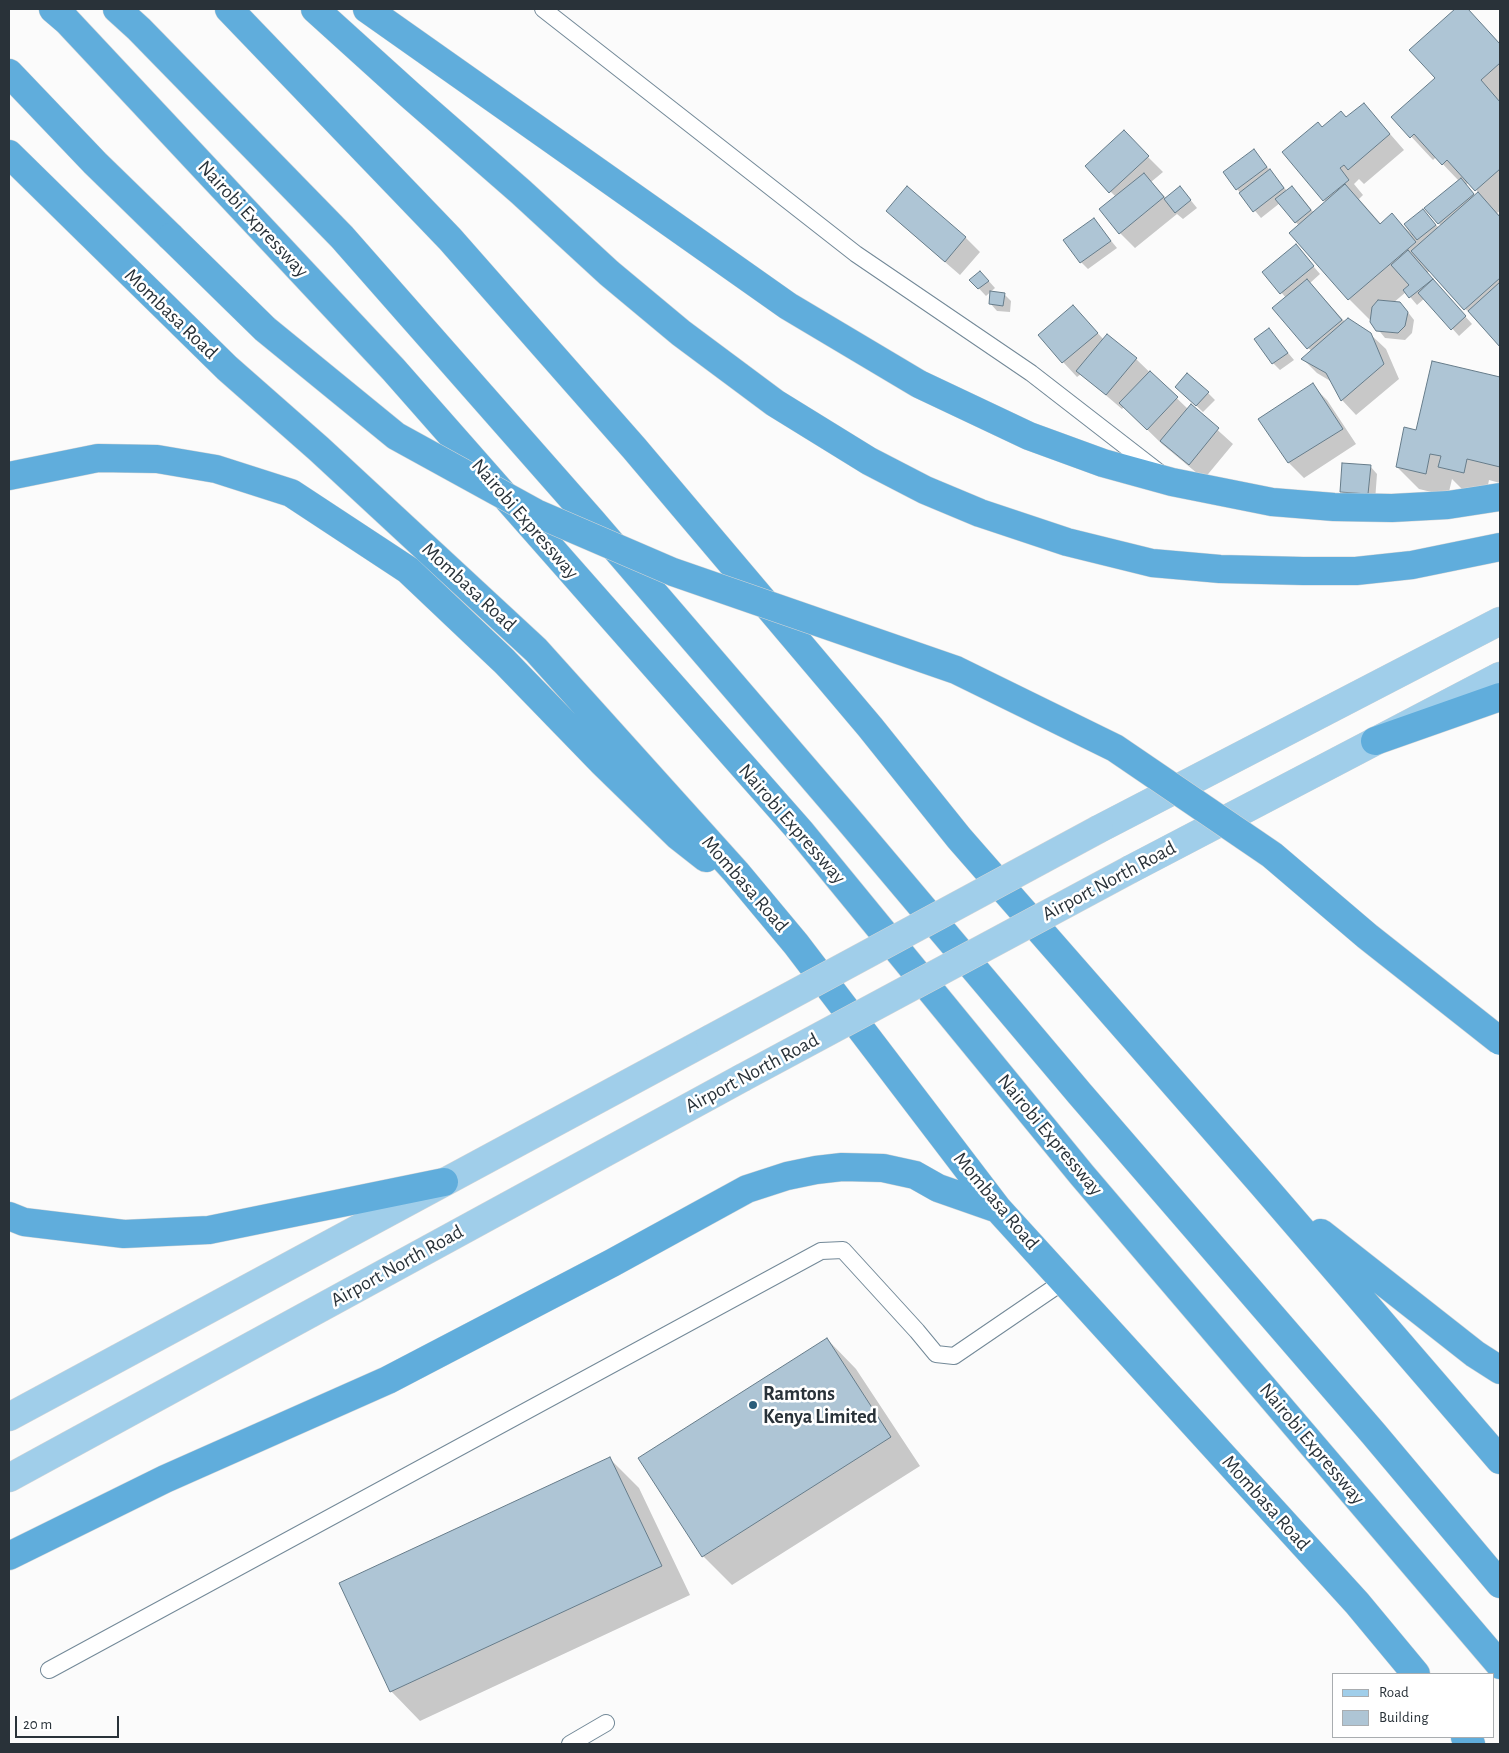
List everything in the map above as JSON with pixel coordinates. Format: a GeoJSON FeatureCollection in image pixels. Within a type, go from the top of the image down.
{"type":"FeatureCollection","features":[{"type":"Feature","properties":{"kind":"highway","name":"Nairobi Expressway"},"geometry":{"type":"LineString","coordinates":[[54,9],[393,368],[801,832],[1082,1175],[1500,1665]]}},
{"type":"Feature","properties":{"kind":"highway"},"geometry":{"type":"LineString","coordinates":[[117,9],[139,29],[342,237],[592,521],[1080,1094],[1373,1433],[1500,1584]]}},
{"type":"Feature","properties":{"kind":"highway"},"geometry":{"type":"LineString","coordinates":[[229,9],[383,168],[490,284],[641,456],[870,727],[958,838],[1262,1184],[1500,1460]]}},
{"type":"Feature","properties":{"kind":"highway"},"geometry":{"type":"LineString","coordinates":[[315,9],[410,96],[522,192],[608,272],[682,333],[775,403],[869,461],[925,490],[980,513],[1067,542],[1152,563],[1220,569],[1302,572],[1356,571],[1412,565],[1500,547]]}},
{"type":"Feature","properties":{"kind":"highway"},"geometry":{"type":"LineString","coordinates":[[367,9],[788,306],[919,384],[1029,436],[1103,463],[1172,482],[1272,502],[1334,507],[1392,508],[1448,505],[1500,497]]}},
{"type":"Feature","properties":{"kind":"highway"},"geometry":{"type":"LineString","coordinates":[[9,73],[95,163],[265,329],[396,436],[545,517],[673,572],[956,670],[1115,748],[1272,855],[1367,936],[1500,1041]]}},
{"type":"Feature","properties":{"kind":"highway","name":"Mombasa Road"},"geometry":{"type":"LineString","coordinates":[[9,154],[226,368],[319,449],[536,650],[752,891],[796,944],[998,1209],[1357,1603],[1415,1673]]}},
{"type":"Feature","properties":{"kind":"highway"},"geometry":{"type":"LineString","coordinates":[[9,476],[98,458],[157,459],[216,469],[292,494],[408,570],[504,661],[602,762],[678,836],[752,891]]}},
{"type":"Feature","properties":{"kind":"highway"},"geometry":{"type":"LineString","coordinates":[[1375,741],[1500,697]]}},
{"type":"Feature","properties":{"kind":"highway"},"geometry":{"type":"LineString","coordinates":[[9,1556],[165,1479],[388,1380],[612,1263],[747,1189],[788,1176],[816,1170],[842,1167],[883,1168],[915,1176],[938,1188],[998,1209]]}},
{"type":"Feature","properties":{"kind":"highway"},"geometry":{"type":"LineString","coordinates":[[9,1216],[24,1222],[124,1234],[209,1230],[444,1182]]}},
{"type":"Feature","properties":{"kind":"highway"},"geometry":{"type":"LineString","coordinates":[[1262,1184],[1344,1252],[1475,1354],[1500,1370]]}},
{"type":"Feature","properties":{"kind":"main road"},"geometry":{"type":"LineString","coordinates":[[9,1417],[1099,829],[1500,621]]}},
{"type":"Feature","properties":{"kind":"main road","name":"Airport North Road"},"geometry":{"type":"LineString","coordinates":[[9,1478],[742,1078],[1131,869],[1500,676]]}},
{"type":"Feature","properties":{"kind":"lane"},"geometry":{"type":"LineString","coordinates":[[543,9],[856,254],[1031,373],[1172,482]]}},
{"type":"Feature","properties":{"kind":"lane"},"geometry":{"type":"LineString","coordinates":[[49,1670],[821,1251],[843,1250],[918,1331],[936,1354],[954,1356],[1064,1281]]}},
{"type":"Feature","properties":{"kind":"lane"},"geometry":{"type":"LineString","coordinates":[[570,1744],[606,1722]]}},
{"type":"Feature","properties":{"kind":"building"},"geometry":{"type":"Polygon","coordinates":[[[1455,9],[1468,9],[1500,44],[1500,63],[1481,80],[1500,102],[1500,169],[1475,191],[1447,160],[1442,165],[1414,134],[1410,138],[1391,117],[1435,78],[1409,50],[1455,9]]]}},
{"type":"Feature","properties":{"kind":"building"},"geometry":{"type":"Polygon","coordinates":[[[1364,103],[1390,134],[1348,170],[1344,165],[1340,168],[1349,180],[1323,201],[1282,152],[1318,122],[1322,127],[1341,111],[1346,117],[1364,103]]]}},
{"type":"Feature","properties":{"kind":"building"},"geometry":{"type":"Polygon","coordinates":[[[1124,130],[1149,156],[1109,193],[1085,166],[1124,130]]]}},
{"type":"Feature","properties":{"kind":"building"},"geometry":{"type":"Polygon","coordinates":[[[1254,149],[1267,167],[1236,190],[1223,172],[1254,149]]]}},
{"type":"Feature","properties":{"kind":"building"},"geometry":{"type":"Polygon","coordinates":[[[1270,169],[1284,188],[1253,212],[1239,193],[1270,169]]]}},
{"type":"Feature","properties":{"kind":"building"},"geometry":{"type":"Polygon","coordinates":[[[1144,173],[1164,197],[1119,234],[1099,209],[1144,173]]]}},
{"type":"Feature","properties":{"kind":"building"},"geometry":{"type":"Polygon","coordinates":[[[1461,178],[1474,194],[1438,224],[1424,208],[1461,178]]]}},
{"type":"Feature","properties":{"kind":"building"},"geometry":{"type":"Polygon","coordinates":[[[1345,184],[1380,224],[1392,213],[1416,242],[1348,300],[1289,233],[1345,184]]]}},
{"type":"Feature","properties":{"kind":"building"},"geometry":{"type":"Polygon","coordinates":[[[907,186],[966,237],[945,262],[886,211],[907,186]]]}},
{"type":"Feature","properties":{"kind":"building"},"geometry":{"type":"Polygon","coordinates":[[[1180,186],[1191,200],[1175,213],[1164,199],[1180,186]]]}},
{"type":"Feature","properties":{"kind":"building"},"geometry":{"type":"Polygon","coordinates":[[[1292,186],[1311,210],[1295,223],[1275,199],[1292,186]]]}},
{"type":"Feature","properties":{"kind":"building"},"geometry":{"type":"Polygon","coordinates":[[[1478,192],[1500,217],[1500,278],[1464,310],[1411,251],[1478,192]]]}},
{"type":"Feature","properties":{"kind":"building"},"geometry":{"type":"Polygon","coordinates":[[[1423,209],[1436,225],[1417,240],[1404,224],[1423,209]]]}},
{"type":"Feature","properties":{"kind":"building"},"geometry":{"type":"Polygon","coordinates":[[[1094,218],[1111,241],[1080,263],[1063,240],[1094,218]]]}},
{"type":"Feature","properties":{"kind":"building"},"geometry":{"type":"Polygon","coordinates":[[[1296,244],[1314,266],[1280,294],[1262,272],[1296,244]]]}},
{"type":"Feature","properties":{"kind":"building"},"geometry":{"type":"Polygon","coordinates":[[[1408,250],[1433,279],[1409,298],[1403,290],[1409,285],[1391,265],[1408,250]]]}},
{"type":"Feature","properties":{"kind":"building"},"geometry":{"type":"Polygon","coordinates":[[[980,271],[989,281],[978,289],[969,280],[980,271]]]}},
{"type":"Feature","properties":{"kind":"building"},"geometry":{"type":"Polygon","coordinates":[[[1307,279],[1342,320],[1307,349],[1272,308],[1307,279]]]}},
{"type":"Feature","properties":{"kind":"building"},"geometry":{"type":"Polygon","coordinates":[[[1433,279],[1466,316],[1451,330],[1418,293],[1433,279]]]}},
{"type":"Feature","properties":{"kind":"building"},"geometry":{"type":"Polygon","coordinates":[[[1500,282],[1500,347],[1468,311],[1500,282]]]}},
{"type":"Feature","properties":{"kind":"building"},"geometry":{"type":"Polygon","coordinates":[[[990,291],[1005,293],[1003,306],[989,304],[990,291]]]}},
{"type":"Feature","properties":{"kind":"building"},"geometry":{"type":"Polygon","coordinates":[[[1378,300],[1400,302],[1408,312],[1405,326],[1398,333],[1376,331],[1370,322],[1372,307],[1378,300]]]}},
{"type":"Feature","properties":{"kind":"building"},"geometry":{"type":"Polygon","coordinates":[[[1073,305],[1098,333],[1062,363],[1038,335],[1073,305]]]}},
{"type":"Feature","properties":{"kind":"building"},"geometry":{"type":"Polygon","coordinates":[[[1348,318],[1371,333],[1384,364],[1341,401],[1326,373],[1301,359],[1348,318]]]}},
{"type":"Feature","properties":{"kind":"building"},"geometry":{"type":"Polygon","coordinates":[[[1269,328],[1288,353],[1272,364],[1254,339],[1269,328]]]}},
{"type":"Feature","properties":{"kind":"building"},"geometry":{"type":"Polygon","coordinates":[[[1107,334],[1137,358],[1106,395],[1076,371],[1107,334]]]}},
{"type":"Feature","properties":{"kind":"building"},"geometry":{"type":"Polygon","coordinates":[[[1432,361],[1500,377],[1500,467],[1467,459],[1464,473],[1438,467],[1441,456],[1430,454],[1426,474],[1396,467],[1404,427],[1416,430],[1432,361]]]}},
{"type":"Feature","properties":{"kind":"building"},"geometry":{"type":"Polygon","coordinates":[[[1150,371],[1178,397],[1147,430],[1119,403],[1150,371]]]}},
{"type":"Feature","properties":{"kind":"building"},"geometry":{"type":"Polygon","coordinates":[[[1187,373],[1209,392],[1196,406],[1175,387],[1187,373]]]}},
{"type":"Feature","properties":{"kind":"building"},"geometry":{"type":"Polygon","coordinates":[[[1313,383],[1343,429],[1288,463],[1258,419],[1313,383]]]}},
{"type":"Feature","properties":{"kind":"building"},"geometry":{"type":"Polygon","coordinates":[[[1191,404],[1219,428],[1189,465],[1160,441],[1191,404]]]}},
{"type":"Feature","properties":{"kind":"building"},"geometry":{"type":"Polygon","coordinates":[[[1342,463],[1371,465],[1368,494],[1340,492],[1342,463]]]}},
{"type":"Feature","properties":{"kind":"building"},"geometry":{"type":"Polygon","coordinates":[[[827,1338],[891,1437],[702,1557],[638,1458],[827,1338]]]}},
{"type":"Feature","properties":{"kind":"building"},"geometry":{"type":"Polygon","coordinates":[[[610,1457],[662,1566],[390,1692],[339,1583],[610,1457]]]}},
{"type":"Feature","properties":{"kind":"place","name":"Ramtons Kenya Limited"},"geometry":{"type":"Point","coordinates":[753,1405]}}]}
